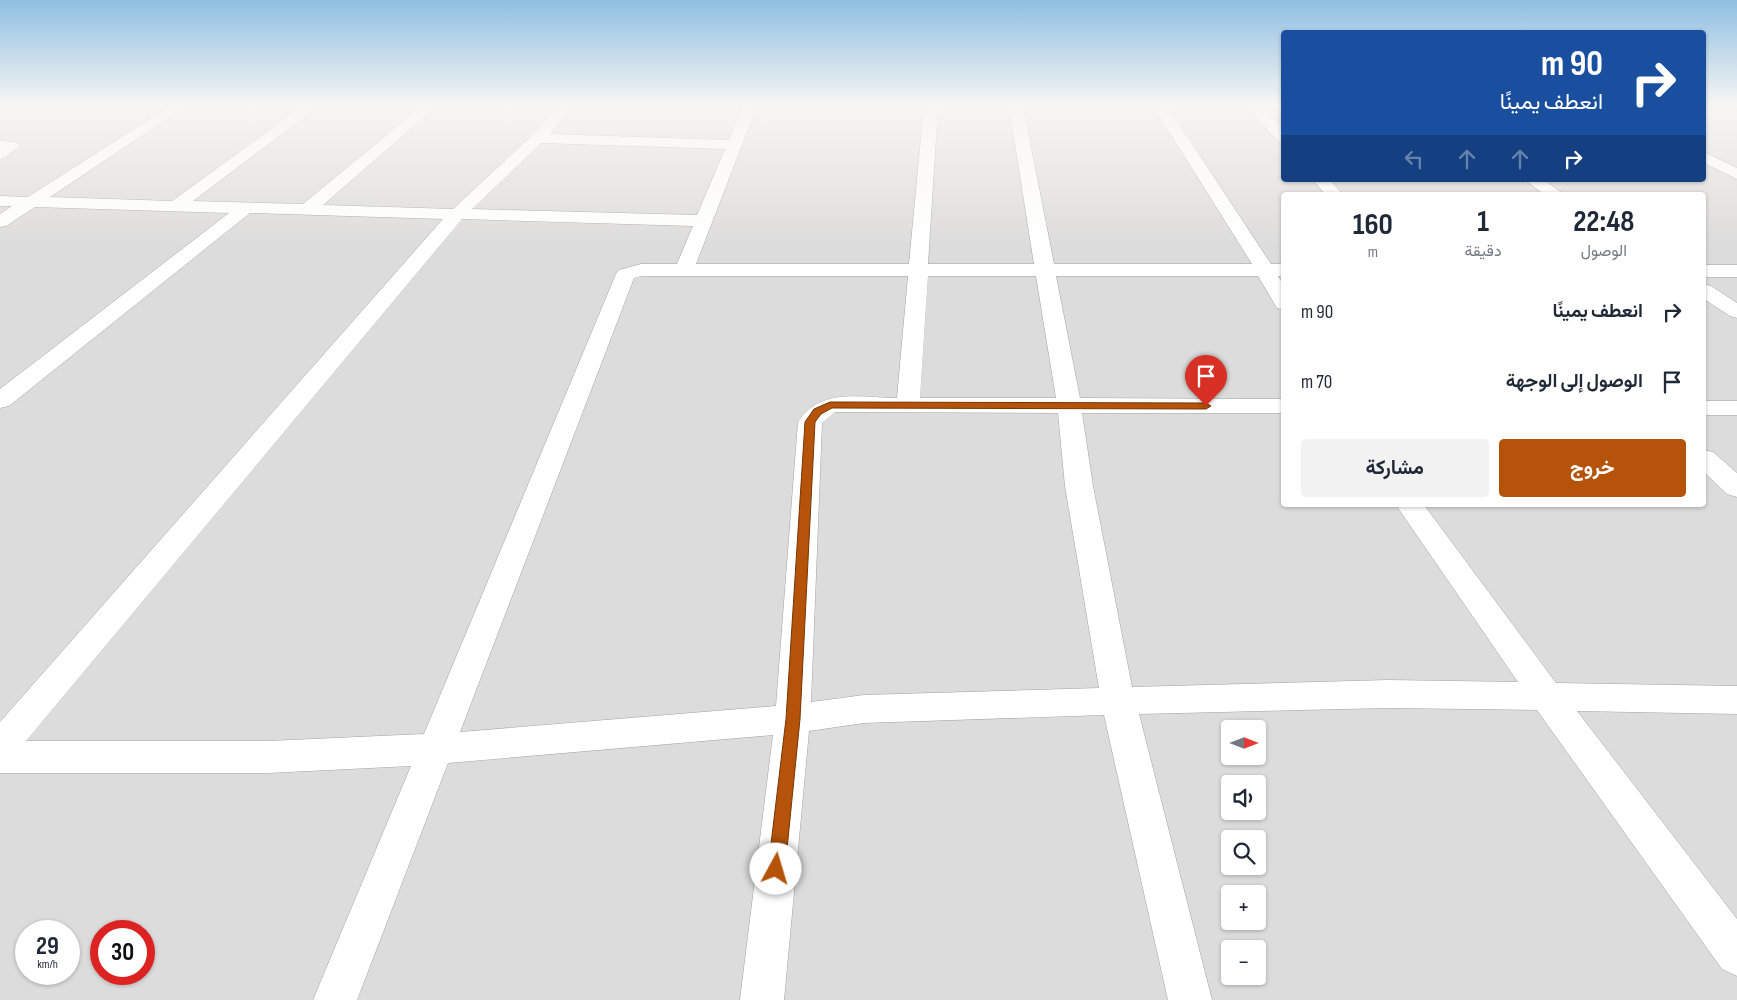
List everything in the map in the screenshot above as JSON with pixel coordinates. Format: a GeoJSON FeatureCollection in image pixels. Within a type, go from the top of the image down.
{"type":"FeatureCollection","features":[{"type":"Feature","properties":{"kind":"street"},"geometry":{"type":"LineString","coordinates":[[0,222],[109,153]]}},
{"type":"Feature","properties":{"kind":"street"},"geometry":{"type":"LineString","coordinates":[[174,206],[248,153]]}},
{"type":"Feature","properties":{"kind":"street"},"geometry":{"type":"LineString","coordinates":[[306,211],[375,153]]}},
{"type":"Feature","properties":{"kind":"street"},"geometry":{"type":"LineString","coordinates":[[0,747],[456,215],[522,153]]}},
{"type":"Feature","properties":{"kind":"street"},"geometry":{"type":"LineString","coordinates":[[684,270],[733,153]]}},
{"type":"Feature","properties":{"kind":"street"},"geometry":{"type":"LineString","coordinates":[[908,404],[927,153]]}},
{"type":"Feature","properties":{"kind":"street"},"geometry":{"type":"LineString","coordinates":[[1024,153],[1069,405],[1079,486],[1118,701],[1190,1000]]}},
{"type":"Feature","properties":{"kind":"street"},"geometry":{"type":"LineString","coordinates":[[1192,153],[1274,270],[1281,294]]}},
{"type":"Feature","properties":{"kind":"street"},"geometry":{"type":"LineString","coordinates":[[1706,157],[1735,172]]}},
{"type":"Feature","properties":{"kind":"street"},"geometry":{"type":"LineString","coordinates":[[1323,182],[1332,192]]}},
{"type":"Feature","properties":{"kind":"street"},"geometry":{"type":"LineString","coordinates":[[1536,182],[1552,192]]}},
{"type":"Feature","properties":{"kind":"street"},"geometry":{"type":"LineString","coordinates":[[0,201],[705,221]]}},
{"type":"Feature","properties":{"kind":"street"},"geometry":{"type":"LineString","coordinates":[[0,402],[245,209]]}},
{"type":"Feature","properties":{"kind":"street"},"geometry":{"type":"LineString","coordinates":[[335,1000],[437,749],[621,281],[626,274],[641,270],[1274,270]]}},
{"type":"Feature","properties":{"kind":"street"},"geometry":{"type":"LineString","coordinates":[[1706,271],[1737,271]]}},
{"type":"Feature","properties":{"kind":"street"},"geometry":{"type":"LineString","coordinates":[[1706,291],[1737,312]]}},
{"type":"Feature","properties":{"kind":"street"},"geometry":{"type":"LineString","coordinates":[[762,1000],[793,719],[810,422],[818,412],[830,405],[1281,406]]}},
{"type":"Feature","properties":{"kind":"street"},"geometry":{"type":"LineString","coordinates":[[1706,408],[1737,408]]}},
{"type":"Feature","properties":{"kind":"street"},"geometry":{"type":"LineString","coordinates":[[1706,460],[1737,488]]}},
{"type":"Feature","properties":{"kind":"street"},"geometry":{"type":"LineString","coordinates":[[1411,507],[1545,695],[1737,954]]}},
{"type":"Feature","properties":{"kind":"street"},"geometry":{"type":"LineString","coordinates":[[0,757],[268,757],[437,749],[793,719],[864,709],[1388,694],[1545,695],[1737,700]]}},
{"type":"Feature","properties":{"kind":"shaded area"},"geometry":{"type":"Polygon","coordinates":[[[0,153],[1281,153],[1281,182],[1706,182],[1706,153],[1737,153],[1737,1000],[0,1000],[0,153]]]}},
{"type":"Feature","properties":{"kind":"route"},"geometry":{"type":"LineString","coordinates":[[776,869],[793,719],[810,422],[818,412],[830,405],[1206,406]]}}]}
